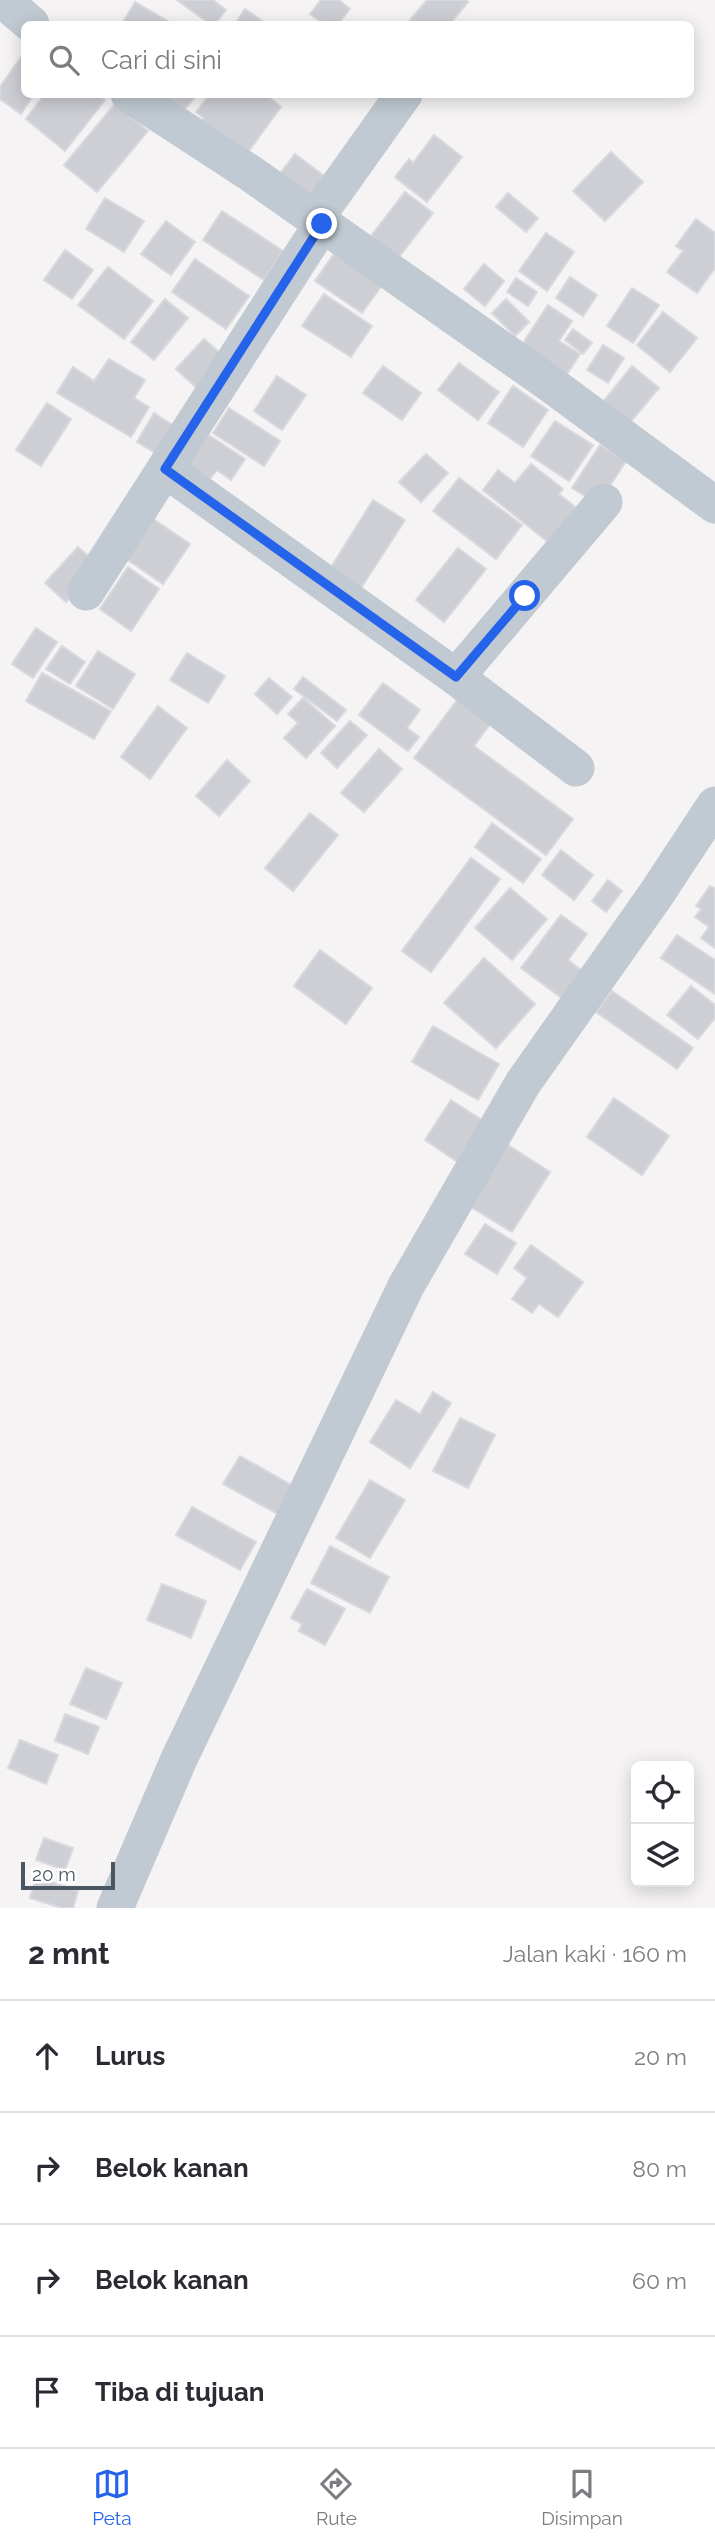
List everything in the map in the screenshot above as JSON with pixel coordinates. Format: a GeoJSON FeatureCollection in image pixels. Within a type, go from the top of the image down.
{"type":"FeatureCollection","features":[{"type":"Feature","properties":{"kind":"street"},"geometry":{"type":"LineString","coordinates":[[3,0],[28,21]]}},
{"type":"Feature","properties":{"kind":"street"},"geometry":{"type":"LineString","coordinates":[[135,98],[250,173],[561,391],[674,472],[715,505]]}},
{"type":"Feature","properties":{"kind":"street"},"geometry":{"type":"LineString","coordinates":[[86,592],[318,222],[401,98]]}},
{"type":"Feature","properties":{"kind":"street"},"geometry":{"type":"LineString","coordinates":[[165,469],[456,677],[576,768]]}},
{"type":"Feature","properties":{"kind":"street"},"geometry":{"type":"LineString","coordinates":[[456,677],[604,502]]}},
{"type":"Feature","properties":{"kind":"street"},"geometry":{"type":"LineString","coordinates":[[115,1908],[178,1759],[406,1286],[523,1083],[715,806]]}},
{"type":"Feature","properties":{"kind":"building"},"geometry":{"type":"Polygon","coordinates":[[[177,0],[213,0],[226,10],[217,21],[206,21],[177,0]]]}},
{"type":"Feature","properties":{"kind":"building"},"geometry":{"type":"Polygon","coordinates":[[[321,0],[339,0],[350,9],[340,21],[320,21],[310,14],[321,0]]]}},
{"type":"Feature","properties":{"kind":"building"},"geometry":{"type":"Polygon","coordinates":[[[427,0],[468,2],[452,21],[410,20],[427,0]]]}},
{"type":"Feature","properties":{"kind":"building"},"geometry":{"type":"Polygon","coordinates":[[[135,2],[168,21],[124,21],[135,2]]]}},
{"type":"Feature","properties":{"kind":"building"},"geometry":{"type":"Polygon","coordinates":[[[245,9],[262,21],[237,21],[245,9]]]}},
{"type":"Feature","properties":{"kind":"building"},"geometry":{"type":"Polygon","coordinates":[[[21,57],[21,98],[31,98],[21,114],[0,99],[0,87],[21,57]]]}},
{"type":"Feature","properties":{"kind":"building"},"geometry":{"type":"Polygon","coordinates":[[[42,98],[105,100],[65,151],[26,119],[42,98]]]}},
{"type":"Feature","properties":{"kind":"building"},"geometry":{"type":"Polygon","coordinates":[[[170,98],[194,98],[183,111],[170,98]]]}},
{"type":"Feature","properties":{"kind":"building"},"geometry":{"type":"Polygon","coordinates":[[[207,98],[270,98],[281,107],[248,152],[224,134],[217,142],[197,127],[204,118],[196,112],[207,98]]]}},
{"type":"Feature","properties":{"kind":"building"},"geometry":{"type":"Polygon","coordinates":[[[115,104],[148,131],[97,192],[64,165],[115,104]]]}},
{"type":"Feature","properties":{"kind":"building"},"geometry":{"type":"Polygon","coordinates":[[[434,135],[462,157],[427,202],[395,177],[409,159],[413,163],[434,135]]]}},
{"type":"Feature","properties":{"kind":"building"},"geometry":{"type":"Polygon","coordinates":[[[611,152],[643,182],[605,221],[573,191],[611,152]]]}},
{"type":"Feature","properties":{"kind":"building"},"geometry":{"type":"Polygon","coordinates":[[[295,154],[332,182],[309,212],[272,184],[295,154]]]}},
{"type":"Feature","properties":{"kind":"building"},"geometry":{"type":"Polygon","coordinates":[[[405,192],[433,213],[399,257],[371,236],[405,192]]]}},
{"type":"Feature","properties":{"kind":"building"},"geometry":{"type":"Polygon","coordinates":[[[508,193],[538,218],[526,232],[496,207],[508,193]]]}},
{"type":"Feature","properties":{"kind":"building"},"geometry":{"type":"Polygon","coordinates":[[[105,198],[144,221],[124,252],[86,229],[105,198]]]}},
{"type":"Feature","properties":{"kind":"building"},"geometry":{"type":"Polygon","coordinates":[[[222,211],[283,251],[264,280],[203,240],[222,211]]]}},
{"type":"Feature","properties":{"kind":"building"},"geometry":{"type":"Polygon","coordinates":[[[696,219],[715,233],[715,268],[697,293],[667,272],[683,251],[676,246],[696,219]]]}},
{"type":"Feature","properties":{"kind":"building"},"geometry":{"type":"Polygon","coordinates":[[[166,221],[195,242],[171,275],[141,254],[166,221]]]}},
{"type":"Feature","properties":{"kind":"building"},"geometry":{"type":"Polygon","coordinates":[[[546,233],[574,252],[547,291],[519,271],[546,233]]]}},
{"type":"Feature","properties":{"kind":"building"},"geometry":{"type":"Polygon","coordinates":[[[65,250],[93,270],[72,299],[44,280],[65,250]]]}},
{"type":"Feature","properties":{"kind":"building"},"geometry":{"type":"Polygon","coordinates":[[[336,251],[383,284],[362,313],[315,281],[336,251]]]}},
{"type":"Feature","properties":{"kind":"building"},"geometry":{"type":"Polygon","coordinates":[[[195,259],[249,296],[226,329],[172,292],[195,259]]]}},
{"type":"Feature","properties":{"kind":"building"},"geometry":{"type":"Polygon","coordinates":[[[484,264],[504,281],[485,306],[464,289],[484,264]]]}},
{"type":"Feature","properties":{"kind":"building"},"geometry":{"type":"Polygon","coordinates":[[[108,267],[153,301],[124,339],[78,305],[108,267]]]}},
{"type":"Feature","properties":{"kind":"building"},"geometry":{"type":"Polygon","coordinates":[[[570,277],[597,295],[583,316],[556,298],[570,277]]]}},
{"type":"Feature","properties":{"kind":"building"},"geometry":{"type":"Polygon","coordinates":[[[516,278],[537,292],[528,306],[507,292],[516,278]]]}},
{"type":"Feature","properties":{"kind":"building"},"geometry":{"type":"Polygon","coordinates":[[[632,288],[659,305],[633,343],[607,326],[632,288]]]}},
{"type":"Feature","properties":{"kind":"building"},"geometry":{"type":"Polygon","coordinates":[[[324,294],[372,326],[351,357],[302,326],[324,294]]]}},
{"type":"Feature","properties":{"kind":"building"},"geometry":{"type":"Polygon","coordinates":[[[165,299],[188,318],[154,360],[131,342],[165,299]]]}},
{"type":"Feature","properties":{"kind":"building"},"geometry":{"type":"Polygon","coordinates":[[[506,299],[529,322],[515,336],[492,313],[506,299]]]}},
{"type":"Feature","properties":{"kind":"building"},"geometry":{"type":"Polygon","coordinates":[[[548,305],[572,321],[559,341],[580,354],[565,377],[520,348],[548,305]]]}},
{"type":"Feature","properties":{"kind":"building"},"geometry":{"type":"Polygon","coordinates":[[[663,312],[697,338],[670,372],[637,345],[663,312]]]}},
{"type":"Feature","properties":{"kind":"building"},"geometry":{"type":"Polygon","coordinates":[[[573,329],[592,343],[583,354],[565,340],[573,329]]]}},
{"type":"Feature","properties":{"kind":"building"},"geometry":{"type":"Polygon","coordinates":[[[204,339],[225,357],[197,388],[176,369],[204,339]]]}},
{"type":"Feature","properties":{"kind":"building"},"geometry":{"type":"Polygon","coordinates":[[[603,345],[624,358],[608,383],[587,370],[603,345]]]}},
{"type":"Feature","properties":{"kind":"building"},"geometry":{"type":"Polygon","coordinates":[[[109,359],[145,380],[134,398],[149,407],[131,437],[57,393],[73,367],[94,381],[109,359]]]}},
{"type":"Feature","properties":{"kind":"building"},"geometry":{"type":"Polygon","coordinates":[[[459,363],[499,392],[478,420],[438,390],[459,363]]]}},
{"type":"Feature","properties":{"kind":"building"},"geometry":{"type":"Polygon","coordinates":[[[383,366],[421,393],[402,420],[363,393],[383,366]]]}},
{"type":"Feature","properties":{"kind":"building"},"geometry":{"type":"Polygon","coordinates":[[[632,366],[659,388],[628,425],[602,403],[632,366]]]}},
{"type":"Feature","properties":{"kind":"building"},"geometry":{"type":"Polygon","coordinates":[[[277,376],[306,395],[282,430],[254,411],[277,376]]]}},
{"type":"Feature","properties":{"kind":"building"},"geometry":{"type":"Polygon","coordinates":[[[513,386],[548,410],[523,447],[488,423],[513,386]]]}},
{"type":"Feature","properties":{"kind":"building"},"geometry":{"type":"Polygon","coordinates":[[[47,403],[71,419],[41,466],[16,450],[47,403]]]}},
{"type":"Feature","properties":{"kind":"building"},"geometry":{"type":"Polygon","coordinates":[[[229,408],[280,441],[264,466],[213,433],[229,408]]]}},
{"type":"Feature","properties":{"kind":"building"},"geometry":{"type":"Polygon","coordinates":[[[154,413],[174,426],[157,454],[137,442],[154,413]]]}},
{"type":"Feature","properties":{"kind":"building"},"geometry":{"type":"Polygon","coordinates":[[[555,421],[593,445],[569,481],[531,456],[555,421]]]}},
{"type":"Feature","properties":{"kind":"building"},"geometry":{"type":"Polygon","coordinates":[[[207,434],[245,459],[231,480],[217,470],[210,479],[187,464],[207,434]]]}},
{"type":"Feature","properties":{"kind":"building"},"geometry":{"type":"Polygon","coordinates":[[[600,445],[626,461],[598,504],[572,488],[600,445]]]}},
{"type":"Feature","properties":{"kind":"building"},"geometry":{"type":"Polygon","coordinates":[[[426,454],[448,473],[421,502],[399,482],[426,454]]]}},
{"type":"Feature","properties":{"kind":"building"},"geometry":{"type":"Polygon","coordinates":[[[531,464],[563,489],[559,494],[580,511],[553,546],[483,490],[498,470],[515,483],[531,464]]]}},
{"type":"Feature","properties":{"kind":"building"},"geometry":{"type":"Polygon","coordinates":[[[459,478],[522,525],[496,559],[433,511],[459,478]]]}},
{"type":"Feature","properties":{"kind":"building"},"geometry":{"type":"Polygon","coordinates":[[[373,500],[405,520],[361,588],[330,569],[373,500]]]}},
{"type":"Feature","properties":{"kind":"building"},"geometry":{"type":"Polygon","coordinates":[[[146,514],[190,544],[163,584],[119,554],[146,514]]]}},
{"type":"Feature","properties":{"kind":"building"},"geometry":{"type":"Polygon","coordinates":[[[78,547],[100,566],[66,602],[45,583],[78,547]]]}},
{"type":"Feature","properties":{"kind":"building"},"geometry":{"type":"Polygon","coordinates":[[[458,548],[486,569],[444,622],[416,600],[458,548]]]}},
{"type":"Feature","properties":{"kind":"building"},"geometry":{"type":"Polygon","coordinates":[[[128,567],[159,589],[131,631],[100,609],[128,567]]]}},
{"type":"Feature","properties":{"kind":"building"},"geometry":{"type":"Polygon","coordinates":[[[36,628],[57,642],[33,678],[12,664],[36,628]]]}},
{"type":"Feature","properties":{"kind":"building"},"geometry":{"type":"Polygon","coordinates":[[[62,646],[85,662],[70,684],[46,669],[62,646]]]}},
{"type":"Feature","properties":{"kind":"building"},"geometry":{"type":"Polygon","coordinates":[[[98,651],[135,674],[113,709],[76,686],[98,651]]]}},
{"type":"Feature","properties":{"kind":"building"},"geometry":{"type":"Polygon","coordinates":[[[187,653],[225,676],[208,703],[170,680],[187,653]]]}},
{"type":"Feature","properties":{"kind":"building"},"geometry":{"type":"Polygon","coordinates":[[[42,673],[111,711],[94,739],[26,701],[42,673]]]}},
{"type":"Feature","properties":{"kind":"building"},"geometry":{"type":"Polygon","coordinates":[[[303,677],[346,710],[337,721],[294,689],[303,677]]]}},
{"type":"Feature","properties":{"kind":"building"},"geometry":{"type":"Polygon","coordinates":[[[269,678],[292,697],[277,714],[255,694],[269,678]]]}},
{"type":"Feature","properties":{"kind":"building"},"geometry":{"type":"Polygon","coordinates":[[[383,683],[420,710],[407,728],[419,737],[408,751],[359,715],[383,683]]]}},
{"type":"Feature","properties":{"kind":"building"},"geometry":{"type":"Polygon","coordinates":[[[463,692],[496,716],[474,746],[573,819],[546,855],[414,758],[463,692]]]}},
{"type":"Feature","properties":{"kind":"building"},"geometry":{"type":"Polygon","coordinates":[[[303,698],[335,726],[306,758],[284,738],[298,723],[288,714],[303,698]]]}},
{"type":"Feature","properties":{"kind":"building"},"geometry":{"type":"Polygon","coordinates":[[[158,706],[187,728],[150,779],[121,757],[158,706]]]}},
{"type":"Feature","properties":{"kind":"building"},"geometry":{"type":"Polygon","coordinates":[[[350,721],[367,735],[337,768],[321,753],[350,721]]]}},
{"type":"Feature","properties":{"kind":"building"},"geometry":{"type":"Polygon","coordinates":[[[379,749],[402,769],[364,812],[341,793],[379,749]]]}},
{"type":"Feature","properties":{"kind":"building"},"geometry":{"type":"Polygon","coordinates":[[[227,760],[250,781],[219,816],[196,796],[227,760]]]}},
{"type":"Feature","properties":{"kind":"building"},"geometry":{"type":"Polygon","coordinates":[[[310,813],[338,835],[293,891],[265,868],[310,813]]]}},
{"type":"Feature","properties":{"kind":"building"},"geometry":{"type":"Polygon","coordinates":[[[492,823],[541,859],[523,883],[475,847],[492,823]]]}},
{"type":"Feature","properties":{"kind":"building"},"geometry":{"type":"Polygon","coordinates":[[[561,850],[593,875],[574,900],[542,875],[561,850]]]}},
{"type":"Feature","properties":{"kind":"building"},"geometry":{"type":"Polygon","coordinates":[[[471,858],[500,879],[431,972],[402,951],[471,858]]]}},
{"type":"Feature","properties":{"kind":"building"},"geometry":{"type":"Polygon","coordinates":[[[608,880],[622,891],[606,912],[592,901],[608,880]]]}},
{"type":"Feature","properties":{"kind":"building"},"geometry":{"type":"Polygon","coordinates":[[[710,886],[715,889],[715,948],[701,938],[709,927],[695,917],[701,909],[696,906],[710,886]]]}},
{"type":"Feature","properties":{"kind":"building"},"geometry":{"type":"Polygon","coordinates":[[[510,888],[547,919],[512,960],[475,928],[510,888]]]}},
{"type":"Feature","properties":{"kind":"building"},"geometry":{"type":"Polygon","coordinates":[[[561,915],[587,934],[568,960],[586,974],[566,1001],[521,968],[561,915]]]}},
{"type":"Feature","properties":{"kind":"building"},"geometry":{"type":"Polygon","coordinates":[[[677,935],[715,960],[715,994],[661,958],[677,935]]]}},
{"type":"Feature","properties":{"kind":"building"},"geometry":{"type":"Polygon","coordinates":[[[320,950],[372,988],[346,1024],[294,986],[320,950]]]}},
{"type":"Feature","properties":{"kind":"building"},"geometry":{"type":"Polygon","coordinates":[[[484,958],[535,1004],[496,1048],[444,1003],[484,958]]]}},
{"type":"Feature","properties":{"kind":"building"},"geometry":{"type":"Polygon","coordinates":[[[691,986],[715,1005],[715,1018],[698,1039],[667,1015],[691,986]]]}},
{"type":"Feature","properties":{"kind":"building"},"geometry":{"type":"Polygon","coordinates":[[[612,991],[693,1048],[677,1069],[596,1012],[612,991]]]}},
{"type":"Feature","properties":{"kind":"building"},"geometry":{"type":"Polygon","coordinates":[[[433,1026],[499,1064],[478,1100],[412,1062],[433,1026]]]}},
{"type":"Feature","properties":{"kind":"building"},"geometry":{"type":"Polygon","coordinates":[[[614,1098],[669,1136],[642,1175],[587,1137],[614,1098]]]}},
{"type":"Feature","properties":{"kind":"building"},"geometry":{"type":"Polygon","coordinates":[[[451,1100],[485,1122],[458,1162],[425,1140],[451,1100]]]}},
{"type":"Feature","properties":{"kind":"building"},"geometry":{"type":"Polygon","coordinates":[[[508,1145],[550,1172],[512,1232],[469,1206],[508,1145]]]}},
{"type":"Feature","properties":{"kind":"building"},"geometry":{"type":"Polygon","coordinates":[[[485,1224],[516,1243],[497,1274],[465,1254],[485,1224]]]}},
{"type":"Feature","properties":{"kind":"building"},"geometry":{"type":"Polygon","coordinates":[[[531,1245],[583,1282],[558,1317],[539,1304],[532,1313],[512,1299],[527,1278],[514,1268],[531,1245]]]}},
{"type":"Feature","properties":{"kind":"building"},"geometry":{"type":"Polygon","coordinates":[[[433,1392],[451,1403],[410,1468],[370,1442],[396,1400],[420,1414],[433,1392]]]}},
{"type":"Feature","properties":{"kind":"building"},"geometry":{"type":"Polygon","coordinates":[[[460,1418],[495,1435],[468,1488],[433,1471],[460,1418]]]}},
{"type":"Feature","properties":{"kind":"building"},"geometry":{"type":"Polygon","coordinates":[[[240,1456],[300,1490],[285,1518],[223,1484],[240,1456]]]}},
{"type":"Feature","properties":{"kind":"building"},"geometry":{"type":"Polygon","coordinates":[[[370,1480],[405,1500],[370,1558],[336,1538],[370,1480]]]}},
{"type":"Feature","properties":{"kind":"building"},"geometry":{"type":"Polygon","coordinates":[[[192,1507],[256,1542],[240,1570],[176,1535],[192,1507]]]}},
{"type":"Feature","properties":{"kind":"building"},"geometry":{"type":"Polygon","coordinates":[[[330,1546],[389,1577],[370,1613],[311,1583],[330,1546]]]}},
{"type":"Feature","properties":{"kind":"building"},"geometry":{"type":"Polygon","coordinates":[[[162,1584],[206,1601],[191,1638],[147,1620],[162,1584]]]}},
{"type":"Feature","properties":{"kind":"building"},"geometry":{"type":"Polygon","coordinates":[[[307,1589],[345,1609],[325,1645],[299,1631],[302,1624],[291,1618],[307,1589]]]}},
{"type":"Feature","properties":{"kind":"building"},"geometry":{"type":"Polygon","coordinates":[[[86,1668],[122,1683],[106,1719],[70,1704],[86,1668]]]}},
{"type":"Feature","properties":{"kind":"building"},"geometry":{"type":"Polygon","coordinates":[[[65,1714],[99,1727],[88,1754],[55,1741],[65,1714]]]}},
{"type":"Feature","properties":{"kind":"building"},"geometry":{"type":"Polygon","coordinates":[[[20,1740],[58,1755],[46,1784],[8,1768],[20,1740]]]}},
{"type":"Feature","properties":{"kind":"building"},"geometry":{"type":"Polygon","coordinates":[[[44,1838],[73,1848],[65,1870],[36,1860],[44,1838]]]}},
{"type":"Feature","properties":{"kind":"building"},"geometry":{"type":"Polygon","coordinates":[[[36,1877],[78,1891],[73,1908],[62,1908],[30,1898],[36,1877]]]}},
{"type":"Feature","properties":{"kind":"route"},"geometry":{"type":"LineString","coordinates":[[322,224],[165,469],[456,677],[525,596]]}}]}
